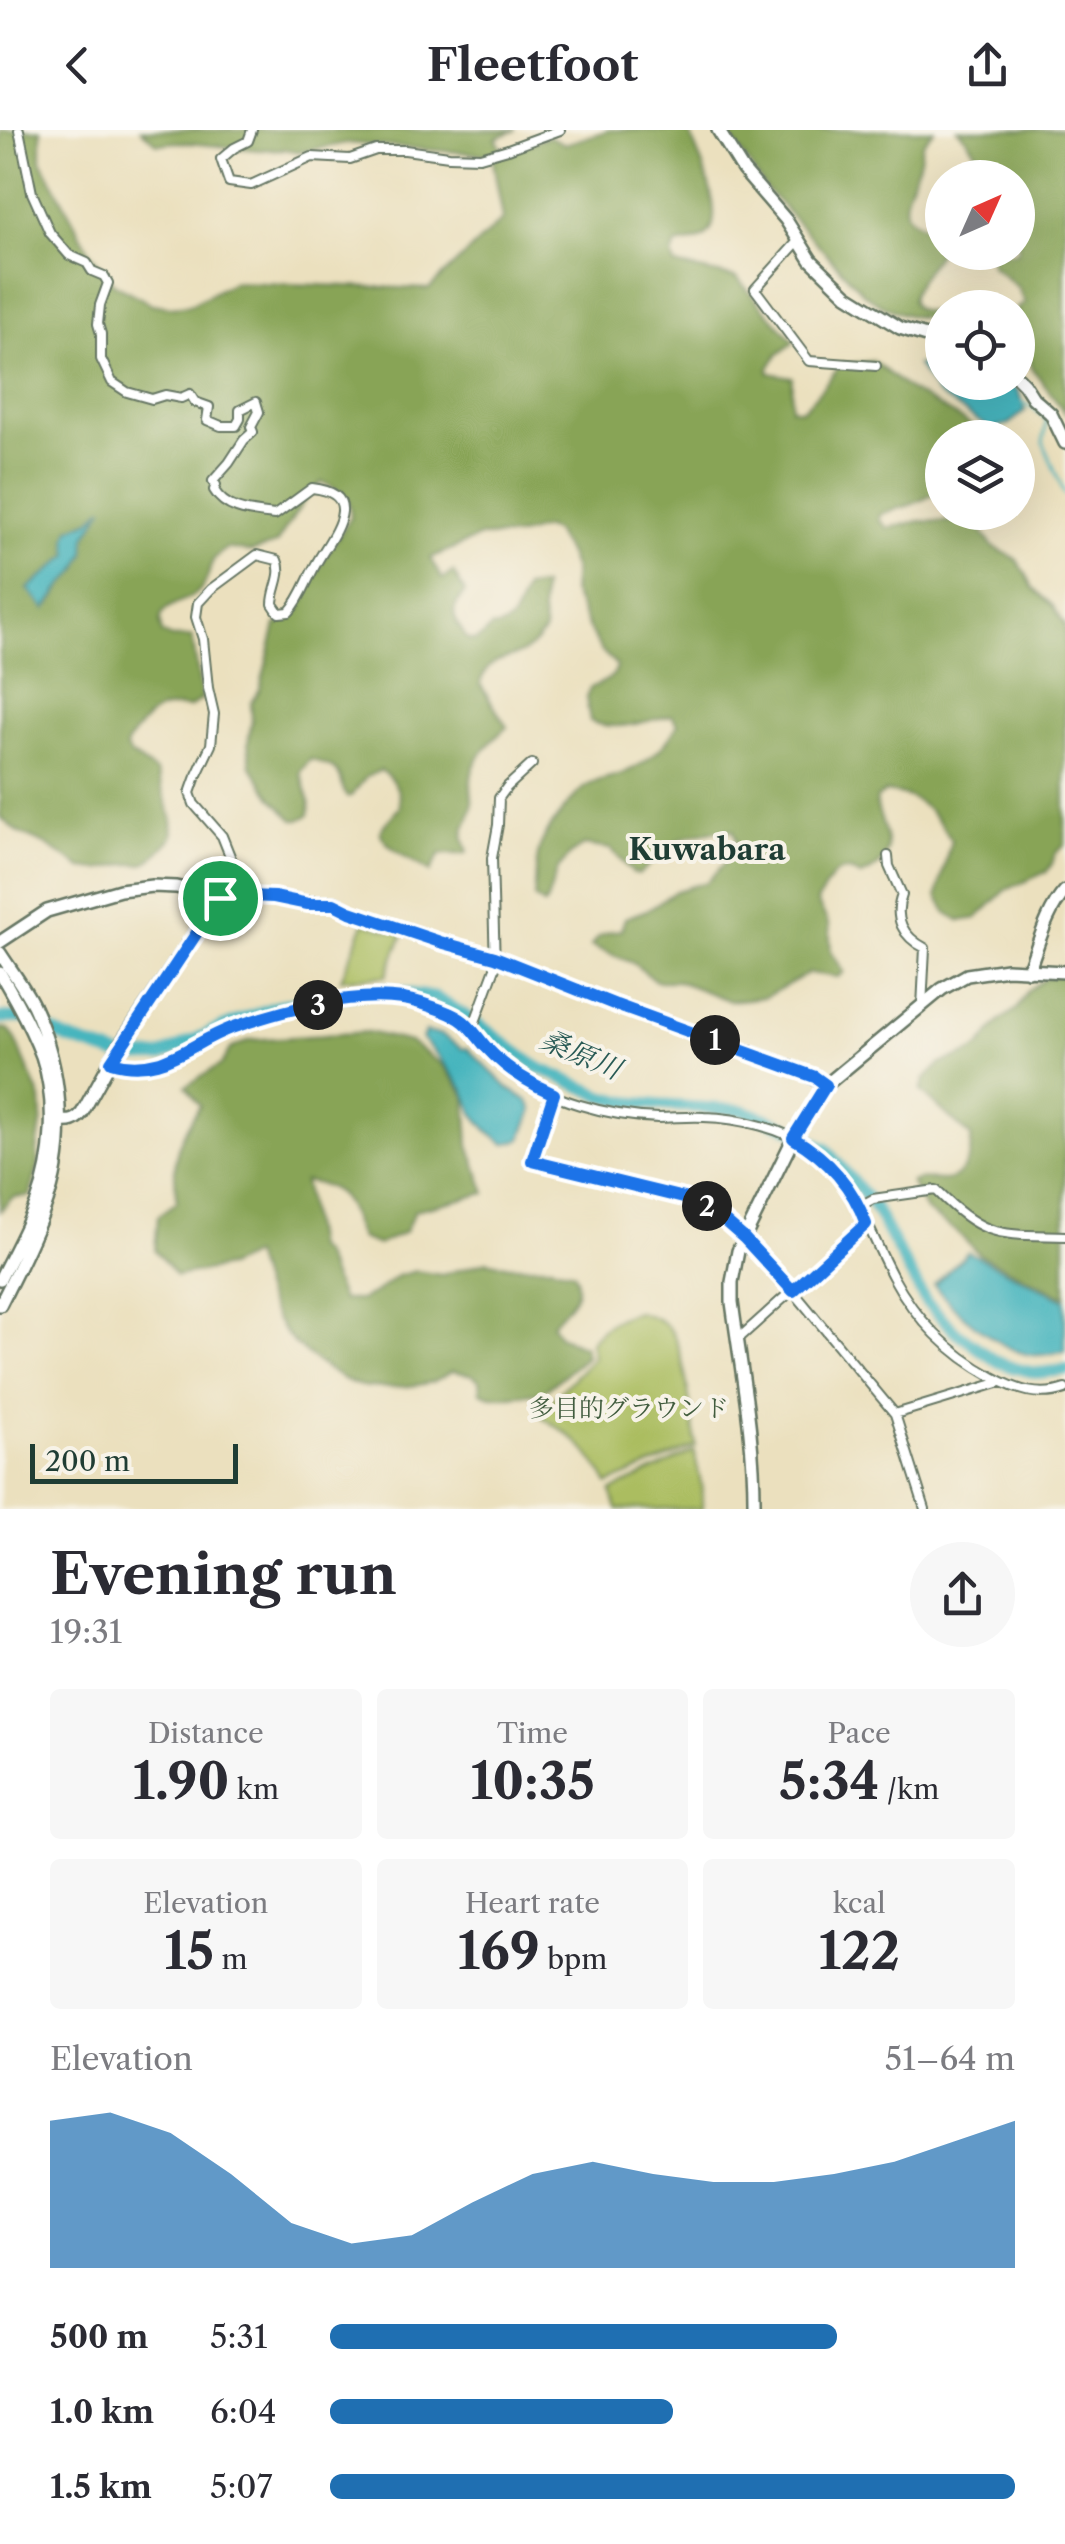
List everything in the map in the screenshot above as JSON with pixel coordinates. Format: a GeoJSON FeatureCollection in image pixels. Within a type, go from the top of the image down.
{"type":"FeatureCollection","features":[{"type":"Feature","properties":{"kind":"street"},"geometry":{"type":"LineString","coordinates":[[20,130],[32,194],[50,233],[69,255],[87,263],[108,283],[98,326],[101,358],[112,382],[127,392],[152,399],[188,394],[195,402],[209,407],[207,420],[225,427],[236,426],[240,410],[256,402],[259,412],[251,427],[253,432],[213,480],[220,500],[241,510],[275,514],[312,488],[324,489],[332,493],[342,511],[340,528],[288,612],[279,613],[272,604],[280,566],[277,560],[261,554],[218,582],[198,604],[196,617],[214,714],[211,746],[190,793],[194,804],[222,836],[232,861],[230,876],[220,898],[76,1119],[60,1121]]}},
{"type":"Feature","properties":{"kind":"street"},"geometry":{"type":"LineString","coordinates":[[252,130],[248,142],[222,159],[229,182],[251,186],[312,157],[350,158],[376,150],[449,156],[496,154],[560,130]]}},
{"type":"Feature","properties":{"kind":"street"},"geometry":{"type":"LineString","coordinates":[[718,130],[743,170],[786,220],[812,260],[859,304],[900,328],[925,336]]}},
{"type":"Feature","properties":{"kind":"street"},"geometry":{"type":"LineString","coordinates":[[799,240],[755,289],[809,361],[876,366]]}},
{"type":"Feature","properties":{"kind":"street"},"geometry":{"type":"LineString","coordinates":[[1035,400],[1050,414],[1065,443]]}},
{"type":"Feature","properties":{"kind":"street"},"geometry":{"type":"LineString","coordinates":[[472,1028],[495,968],[492,858],[499,798],[532,764]]}},
{"type":"Feature","properties":{"kind":"street"},"geometry":{"type":"LineString","coordinates":[[888,856],[888,866],[902,895],[898,907],[903,930],[925,948],[922,1007]]}},
{"type":"Feature","properties":{"kind":"street"},"geometry":{"type":"LineString","coordinates":[[0,942],[47,911],[120,890],[152,886],[220,898],[274,897],[308,904],[334,904],[495,957],[798,1070],[826,1085]]}},
{"type":"Feature","properties":{"kind":"street"},"geometry":{"type":"LineString","coordinates":[[1028,971],[1048,920],[1065,892]]}},
{"type":"Feature","properties":{"kind":"street"},"geometry":{"type":"LineString","coordinates":[[0,953],[47,1042],[60,1121],[59,1147],[47,1204],[0,1305]]}},
{"type":"Feature","properties":{"kind":"street"},"geometry":{"type":"LineString","coordinates":[[754,1509],[754,1476],[732,1282],[738,1250],[801,1124],[826,1085],[942,990],[968,975],[992,970],[1065,972]]}},
{"type":"Feature","properties":{"kind":"street"},"geometry":{"type":"LineString","coordinates":[[0,973],[27,1007],[44,1060],[51,1119],[39,1198],[0,1279]]}},
{"type":"Feature","properties":{"kind":"street"},"geometry":{"type":"LineString","coordinates":[[114,1057],[133,1065],[162,1063],[230,1029],[278,1013],[372,998],[404,999],[427,1006],[460,1019],[510,1070],[534,1086],[579,1104],[638,1116],[722,1118],[764,1128],[812,1149],[832,1167],[860,1206],[893,1277],[920,1318],[969,1364],[1001,1382],[1032,1393],[1064,1392]]}},
{"type":"Feature","properties":{"kind":"street"},"geometry":{"type":"LineString","coordinates":[[554,1094],[532,1161],[698,1200],[744,1238],[896,1414],[925,1509]]}},
{"type":"Feature","properties":{"kind":"street"},"geometry":{"type":"LineString","coordinates":[[860,1206],[873,1199],[936,1190],[980,1227],[999,1233],[1065,1236]]}},
{"type":"Feature","properties":{"kind":"street"},"geometry":{"type":"LineString","coordinates":[[737,1340],[866,1224]]}},
{"type":"Feature","properties":{"kind":"street"},"geometry":{"type":"LineString","coordinates":[[896,1414],[1001,1382]]}},
{"type":"Feature","properties":{"kind":"green space"},"geometry":{"type":"Polygon","coordinates":[[[0,130],[41,130],[41,160],[90,252],[114,284],[152,304],[171,307],[190,305],[233,282],[429,289],[503,219],[492,155],[347,143],[300,152],[178,142],[158,144],[141,130],[516,130],[496,138],[504,153],[549,136],[565,144],[610,130],[686,130],[705,172],[714,215],[707,235],[676,245],[672,255],[675,265],[737,278],[794,342],[777,355],[769,368],[769,373],[792,377],[791,408],[801,410],[807,405],[840,365],[873,361],[908,389],[962,420],[925,420],[925,498],[883,513],[879,520],[888,528],[925,521],[925,530],[980,530],[992,546],[1016,559],[1033,588],[1053,606],[1065,625],[1065,845],[1046,872],[1006,890],[977,918],[960,921],[946,912],[937,896],[951,840],[917,801],[886,792],[877,798],[876,804],[887,846],[882,862],[861,876],[839,872],[817,902],[829,924],[831,952],[844,972],[838,977],[809,973],[765,997],[730,1001],[678,981],[656,981],[633,963],[591,946],[604,934],[621,930],[625,918],[647,910],[676,891],[707,882],[734,853],[737,843],[733,830],[684,838],[639,874],[633,873],[611,849],[584,845],[557,870],[544,905],[534,898],[539,849],[566,807],[589,785],[628,771],[651,757],[678,724],[672,715],[621,726],[590,721],[586,698],[590,688],[610,677],[617,666],[601,650],[572,592],[574,570],[567,552],[554,531],[544,528],[517,536],[480,537],[430,558],[442,579],[453,572],[465,592],[454,616],[467,639],[474,641],[491,627],[510,621],[525,588],[542,586],[545,631],[527,650],[490,665],[480,684],[507,727],[488,745],[471,776],[472,808],[464,833],[468,852],[440,854],[430,872],[389,845],[380,832],[400,807],[400,800],[396,786],[381,770],[366,777],[348,797],[337,772],[311,759],[300,772],[310,802],[309,815],[294,820],[273,799],[251,766],[251,703],[260,689],[276,625],[299,610],[322,562],[350,518],[347,500],[322,482],[309,493],[276,544],[250,552],[227,548],[214,559],[201,589],[162,615],[162,633],[172,638],[192,637],[202,699],[189,708],[168,708],[152,714],[126,748],[156,772],[172,819],[170,840],[143,864],[99,870],[82,868],[45,844],[17,832],[0,817],[0,130]],[[100,511],[91,520],[70,529],[69,555],[28,589],[51,604],[76,572],[85,553],[86,537],[100,511]]]}},
{"type":"Feature","properties":{"kind":"green space"},"geometry":{"type":"Polygon","coordinates":[[[726,130],[934,130],[922,144],[906,200],[908,216],[925,226],[926,270],[917,284],[912,303],[925,310],[925,317],[899,312],[864,294],[766,189],[726,130]]]}},
{"type":"Feature","properties":{"kind":"green space"},"geometry":{"type":"Polygon","coordinates":[[[958,130],[1065,130],[1065,413],[1035,372],[1035,290],[1018,290],[997,270],[1035,270],[1035,160],[980,160],[958,130]]]}},
{"type":"Feature","properties":{"kind":"green space"},"geometry":{"type":"Polygon","coordinates":[[[364,923],[403,934],[386,976],[341,979],[364,923]]]}},
{"type":"Feature","properties":{"kind":"green space"},"geometry":{"type":"Polygon","coordinates":[[[1057,975],[1065,977],[1065,1297],[980,1255],[957,1232],[926,1211],[911,1182],[956,1176],[970,1152],[971,1137],[921,1091],[925,1079],[940,1064],[980,1046],[1000,1021],[1017,1009],[1028,990],[1057,975]]]}},
{"type":"Feature","properties":{"kind":"green space"},"geometry":{"type":"Polygon","coordinates":[[[0,1028],[8,1029],[15,1038],[41,1099],[42,1118],[39,1164],[30,1196],[13,1197],[0,1211],[0,1028]]]}},
{"type":"Feature","properties":{"kind":"green space"},"geometry":{"type":"Polygon","coordinates":[[[368,1032],[410,1042],[444,1066],[466,1096],[469,1145],[486,1193],[415,1210],[405,1232],[378,1245],[360,1238],[347,1205],[337,1192],[304,1181],[315,1248],[322,1254],[342,1300],[360,1300],[397,1276],[416,1271],[442,1275],[487,1261],[510,1266],[551,1266],[574,1272],[575,1295],[552,1324],[559,1336],[584,1347],[586,1357],[543,1392],[491,1396],[481,1392],[480,1381],[473,1375],[452,1371],[416,1385],[377,1387],[352,1383],[317,1362],[287,1335],[268,1301],[253,1255],[227,1267],[176,1276],[155,1250],[158,1216],[177,1202],[177,1151],[200,1105],[186,1086],[222,1064],[230,1049],[250,1040],[368,1032]]]}},
{"type":"Feature","properties":{"kind":"green space","name":"多目的グラウンド"},"geometry":{"type":"Polygon","coordinates":[[[638,1312],[664,1324],[676,1341],[696,1446],[608,1484],[579,1443],[538,1414],[593,1358],[590,1342],[595,1336],[611,1322],[638,1312]]]}},
{"type":"Feature","properties":{"kind":"green space"},"geometry":{"type":"Polygon","coordinates":[[[694,1451],[702,1509],[617,1509],[611,1491],[694,1451]]]}},
{"type":"Feature","properties":{"kind":"water"},"geometry":{"type":"Polygon","coordinates":[[[946,400],[1021,400],[1025,411],[1014,420],[977,420],[946,400]]]}},
{"type":"Feature","properties":{"kind":"water"},"geometry":{"type":"Polygon","coordinates":[[[104,507],[86,537],[85,553],[76,572],[46,609],[28,589],[69,555],[70,529],[91,520],[104,507]]]}},
{"type":"Feature","properties":{"kind":"water"},"geometry":{"type":"Polygon","coordinates":[[[425,1032],[442,1035],[467,1048],[509,1089],[529,1101],[533,1110],[521,1140],[505,1144],[488,1131],[473,1113],[465,1091],[422,1039],[425,1032]]]}},
{"type":"Feature","properties":{"kind":"water"},"geometry":{"type":"Polygon","coordinates":[[[968,1252],[1065,1300],[1065,1352],[1020,1352],[992,1338],[953,1306],[934,1285],[968,1252]]]}},
{"type":"Feature","properties":{"kind":"waterway"},"geometry":{"type":"LineString","coordinates":[[1020,402],[1047,420],[1043,442],[1065,495]]}},
{"type":"Feature","properties":{"kind":"waterway","name":"桑原川"},"geometry":{"type":"LineString","coordinates":[[0,1018],[26,1018],[68,1039],[123,1057],[161,1056],[279,1005],[384,989],[436,998],[537,1067],[603,1096],[628,1102],[742,1110],[783,1125],[825,1148],[873,1205],[926,1302],[956,1332],[996,1361],[1014,1368],[1037,1373],[1065,1370]]}},
{"type":"Feature","properties":{"kind":"district","name":"Kuwabara"},"geometry":{"type":"Point","coordinates":[707,849]}},
{"type":"Feature","properties":{"kind":"route"},"geometry":{"type":"LineString","coordinates":[[274,897],[308,904],[334,904],[495,957],[815,1077],[826,1085],[793,1138],[832,1167],[860,1206],[866,1224],[793,1291],[744,1238],[698,1200],[532,1161],[554,1094],[510,1070],[460,1019],[404,999],[372,998],[306,1006],[230,1029],[162,1063],[111,1062],[220,898],[274,897]]}}]}
